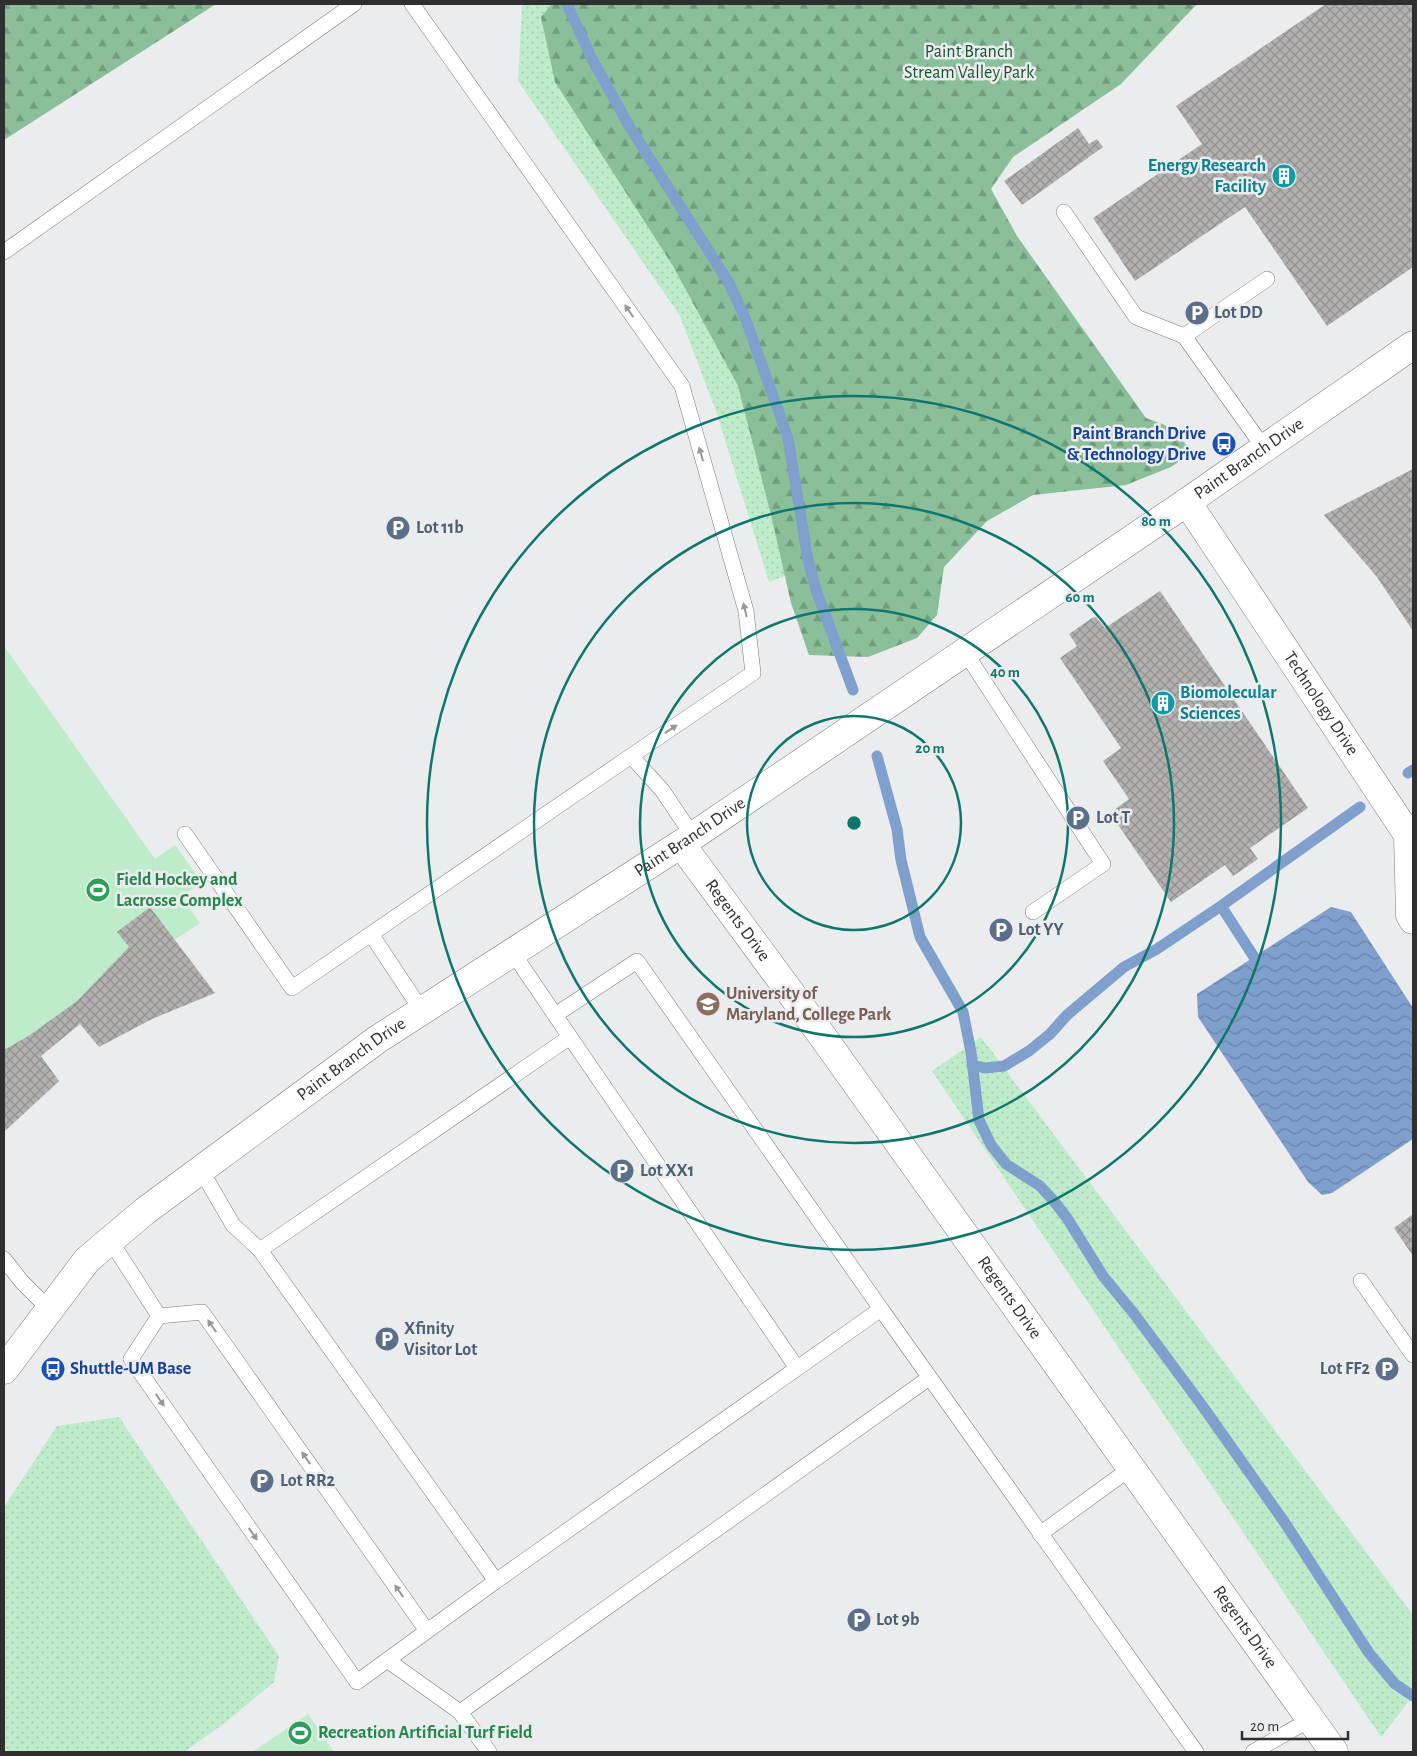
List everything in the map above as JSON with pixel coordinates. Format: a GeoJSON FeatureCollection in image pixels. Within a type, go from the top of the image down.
{"type":"FeatureCollection","features":[{"type":"Feature","properties":{"kind":"street","name":"Paint Branch Drive"},"geometry":{"type":"LineString","coordinates":[[4,1370],[87,1260],[145,1211],[378,1039],[687,840],[1187,502],[1413,344]]}},
{"type":"Feature","properties":{"kind":"street","name":"Technology Drive"},"geometry":{"type":"LineString","coordinates":[[1187,502],[1408,835],[1410,915],[1413,920]]}},
{"type":"Feature","properties":{"kind":"street","name":"Regents Drive"},"geometry":{"type":"LineString","coordinates":[[687,840],[823,1037],[1334,1752]]}},
{"type":"Feature","properties":{"kind":"lane"},"geometry":{"type":"LineString","coordinates":[[4,252],[354,4]]}},
{"type":"Feature","properties":{"kind":"lane"},"geometry":{"type":"LineString","coordinates":[[185,834],[292,988],[753,674],[746,611],[682,386],[412,4]]}},
{"type":"Feature","properties":{"kind":"lane"},"geometry":{"type":"LineString","coordinates":[[1064,212],[1136,317],[1184,336],[1264,448]]}},
{"type":"Feature","properties":{"kind":"lane"},"geometry":{"type":"LineString","coordinates":[[1184,336],[1267,279]]}},
{"type":"Feature","properties":{"kind":"lane"},"geometry":{"type":"LineString","coordinates":[[965,652],[1103,864],[1033,912]]}},
{"type":"Feature","properties":{"kind":"lane"},"geometry":{"type":"LineString","coordinates":[[631,756],[662,790],[687,840]]}},
{"type":"Feature","properties":{"kind":"lane"},"geometry":{"type":"LineString","coordinates":[[371,934],[422,1011]]}},
{"type":"Feature","properties":{"kind":"lane"},"geometry":{"type":"LineString","coordinates":[[513,953],[797,1368]]}},
{"type":"Feature","properties":{"kind":"lane"},"geometry":{"type":"LineString","coordinates":[[555,1015],[637,961],[1040,1534],[1196,1752]]}},
{"type":"Feature","properties":{"kind":"lane"},"geometry":{"type":"LineString","coordinates":[[260,1250],[570,1037]]}},
{"type":"Feature","properties":{"kind":"lane"},"geometry":{"type":"LineString","coordinates":[[201,1170],[233,1225],[260,1250],[496,1581]]}},
{"type":"Feature","properties":{"kind":"lane"},"geometry":{"type":"LineString","coordinates":[[110,1240],[159,1316]]}},
{"type":"Feature","properties":{"kind":"lane"},"geometry":{"type":"LineString","coordinates":[[4,1259],[22,1282],[49,1309]]}},
{"type":"Feature","properties":{"kind":"lane"},"geometry":{"type":"LineString","coordinates":[[1361,1281],[1413,1355]]}},
{"type":"Feature","properties":{"kind":"lane"},"geometry":{"type":"LineString","coordinates":[[159,1316],[131,1359],[357,1682],[496,1581],[881,1309]]}},
{"type":"Feature","properties":{"kind":"lane"},"geometry":{"type":"LineString","coordinates":[[159,1316],[202,1312],[427,1631]]}},
{"type":"Feature","properties":{"kind":"lane"},"geometry":{"type":"LineString","coordinates":[[460,1712],[930,1378]]}},
{"type":"Feature","properties":{"kind":"lane"},"geometry":{"type":"LineString","coordinates":[[1040,1534],[1131,1468]]}},
{"type":"Feature","properties":{"kind":"lane"},"geometry":{"type":"LineString","coordinates":[[387,1660],[460,1712],[489,1752]]}},
{"type":"Feature","properties":{"kind":"lane"},"geometry":{"type":"LineString","coordinates":[[1253,1752],[1311,1719]]}},
{"type":"Feature","properties":{"kind":"green space"},"geometry":{"type":"Polygon","coordinates":[[[4,4],[216,4],[4,140],[4,4]]]}},
{"type":"Feature","properties":{"kind":"green space"},"geometry":{"type":"Polygon","coordinates":[[[522,4],[567,4],[891,536],[769,582],[717,414],[680,316],[518,81],[522,4]]]}},
{"type":"Feature","properties":{"kind":"green space","name":"Paint Branch Stream Valley Park"},"geometry":{"type":"Polygon","coordinates":[[[552,4],[1197,4],[1121,84],[1013,157],[991,189],[1017,236],[1146,418],[1170,427],[1193,452],[1171,467],[1126,485],[1033,495],[987,521],[944,567],[937,615],[917,638],[868,657],[809,655],[791,603],[738,386],[673,266],[555,82],[541,17],[552,4]]]}},
{"type":"Feature","properties":{"kind":"green space","name":"Field Hockey and Lacrosse Complex"},"geometry":{"type":"Polygon","coordinates":[[[4,646],[155,859],[175,845],[202,882],[181,897],[200,923],[175,940],[41,1056],[59,1081],[4,1132],[4,646]]]}},
{"type":"Feature","properties":{"kind":"green space"},"geometry":{"type":"Polygon","coordinates":[[[981,1037],[1413,1615],[1413,1696],[1381,1737],[932,1071],[981,1037]]]}},
{"type":"Feature","properties":{"kind":"green space"},"geometry":{"type":"Polygon","coordinates":[[[119,1417],[279,1656],[274,1682],[226,1722],[184,1752],[4,1752],[4,1507],[57,1426],[119,1417]]]}},
{"type":"Feature","properties":{"kind":"green space","name":"Recreation Artificial Turf Field"},"geometry":{"type":"Polygon","coordinates":[[[308,1714],[334,1752],[252,1752],[308,1714]]]}},
{"type":"Feature","properties":{"kind":"water"},"geometry":{"type":"Polygon","coordinates":[[[1331,907],[1351,912],[1413,1008],[1413,1139],[1332,1193],[1322,1195],[1308,1182],[1198,1017],[1197,994],[1331,907]]]}},
{"type":"Feature","properties":{"kind":"building","name":"Energy Research Facility"},"geometry":{"type":"Polygon","coordinates":[[[1326,4],[1413,4],[1413,267],[1327,326],[1245,207],[1135,281],[1093,218],[1202,144],[1176,106],[1326,4]]]}},
{"type":"Feature","properties":{"kind":"building"},"geometry":{"type":"Polygon","coordinates":[[[1078,128],[1089,144],[1097,139],[1103,147],[1022,205],[1004,181],[1078,128]]]}},
{"type":"Feature","properties":{"kind":"building"},"geometry":{"type":"Polygon","coordinates":[[[1413,469],[1413,631],[1377,577],[1324,515],[1413,469]]]}},
{"type":"Feature","properties":{"kind":"building","name":"Biomolecular Sciences"},"geometry":{"type":"Polygon","coordinates":[[[1160,591],[1308,808],[1250,848],[1258,859],[1233,876],[1225,865],[1171,902],[1110,813],[1129,799],[1103,761],[1121,748],[1060,658],[1077,646],[1069,634],[1092,618],[1096,617],[1105,628],[1160,591]]]}},
{"type":"Feature","properties":{"kind":"building","name":"Field Hockey and Lacrosse Complex"},"geometry":{"type":"Polygon","coordinates":[[[150,907],[215,993],[152,1019],[99,1047],[80,1024],[41,1056],[59,1081],[4,1132],[4,1050],[30,1035],[77,1001],[129,947],[117,932],[150,907]]]}},
{"type":"Feature","properties":{"kind":"building"},"geometry":{"type":"Polygon","coordinates":[[[1413,1214],[1413,1256],[1394,1228],[1413,1214]]]}},
{"type":"Feature","properties":{"kind":"waterway"},"geometry":{"type":"LineString","coordinates":[[567,4],[592,59],[628,124],[729,283],[746,320],[788,438],[808,560],[816,590],[853,690]]}},
{"type":"Feature","properties":{"kind":"waterway"},"geometry":{"type":"LineString","coordinates":[[877,756],[897,829],[901,860],[920,937],[963,1012],[971,1052],[979,1120],[991,1145],[1006,1164],[1040,1186],[1067,1218],[1103,1276],[1135,1315],[1201,1404],[1285,1523],[1369,1653],[1395,1684],[1413,1696]]}},
{"type":"Feature","properties":{"kind":"waterway"},"geometry":{"type":"LineString","coordinates":[[1408,773],[1413,770]]}},
{"type":"Feature","properties":{"kind":"waterway"},"geometry":{"type":"LineString","coordinates":[[972,1065],[985,1068],[1004,1066],[1029,1051],[1050,1034],[1067,1015],[1124,967],[1157,949],[1221,906],[1360,807]]}},
{"type":"Feature","properties":{"kind":"waterway"},"geometry":{"type":"LineString","coordinates":[[1221,906],[1254,957]]}},
{"type":"Feature","properties":{"kind":"place","name":"Energy Research Facility"},"geometry":{"type":"Point","coordinates":[1284,176]}},
{"type":"Feature","properties":{"kind":"place","name":"Lot DD"},"geometry":{"type":"Point","coordinates":[1197,313]}},
{"type":"Feature","properties":{"kind":"place","name":"Paint Branch Drive & Technology Drive"},"geometry":{"type":"Point","coordinates":[1224,444]}},
{"type":"Feature","properties":{"kind":"place","name":"Lot 11b"},"geometry":{"type":"Point","coordinates":[398,528]}},
{"type":"Feature","properties":{"kind":"place","name":"Biomolecular Sciences"},"geometry":{"type":"Point","coordinates":[1163,703]}},
{"type":"Feature","properties":{"kind":"place","name":"Lot T"},"geometry":{"type":"Point","coordinates":[1078,818]}},
{"type":"Feature","properties":{"kind":"place","name":"Field Hockey and Lacrosse Complex"},"geometry":{"type":"Point","coordinates":[98,890]}},
{"type":"Feature","properties":{"kind":"place","name":"Lot YY"},"geometry":{"type":"Point","coordinates":[1001,930]}},
{"type":"Feature","properties":{"kind":"place","name":"University of Maryland, College Park"},"geometry":{"type":"Point","coordinates":[708,1004]}},
{"type":"Feature","properties":{"kind":"place","name":"Lot XX1"},"geometry":{"type":"Point","coordinates":[622,1171]}},
{"type":"Feature","properties":{"kind":"place","name":"Xfinity Visitor Lot"},"geometry":{"type":"Point","coordinates":[387,1339]}},
{"type":"Feature","properties":{"kind":"place","name":"Shuttle-UM Base"},"geometry":{"type":"Point","coordinates":[53,1369]}},
{"type":"Feature","properties":{"kind":"place","name":"Lot FF2"},"geometry":{"type":"Point","coordinates":[1387,1369]}},
{"type":"Feature","properties":{"kind":"place","name":"Lot RR2"},"geometry":{"type":"Point","coordinates":[262,1481]}},
{"type":"Feature","properties":{"kind":"place","name":"Lot 9b"},"geometry":{"type":"Point","coordinates":[859,1620]}},
{"type":"Feature","properties":{"kind":"place","name":"Recreation Artificial Turf Field"},"geometry":{"type":"Point","coordinates":[300,1733]}}]}
